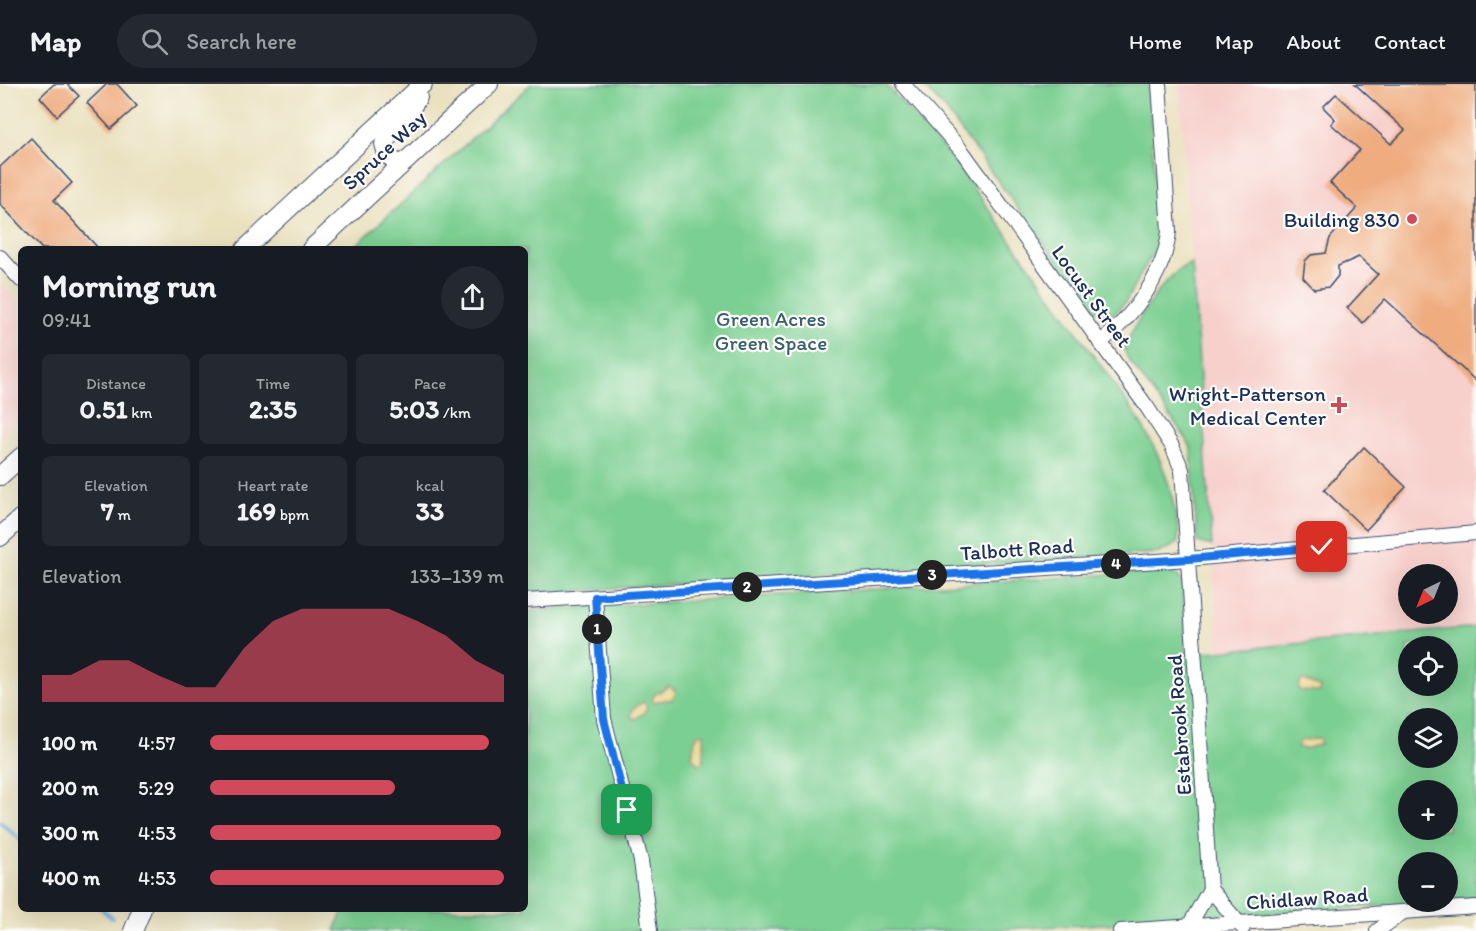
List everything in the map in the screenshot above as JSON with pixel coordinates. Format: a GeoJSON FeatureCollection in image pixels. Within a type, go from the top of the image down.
{"type":"FeatureCollection","features":[{"type":"Feature","properties":{"kind":"street"},"geometry":{"type":"LineString","coordinates":[[399,166],[387,153],[384,144],[387,136],[413,107],[423,84]]}},
{"type":"Feature","properties":{"kind":"street","name":"Spruce Way"},"geometry":{"type":"LineString","coordinates":[[248,246],[423,84]]}},
{"type":"Feature","properties":{"kind":"street","name":"Spruce Way"},"geometry":{"type":"LineString","coordinates":[[314,246],[489,84]]}},
{"type":"Feature","properties":{"kind":"street","name":"Locust Street"},"geometry":{"type":"LineString","coordinates":[[903,84],[962,151],[1172,446],[1182,470],[1189,559]]}},
{"type":"Feature","properties":{"kind":"street"},"geometry":{"type":"LineString","coordinates":[[1100,343],[1121,326],[1153,280],[1167,250],[1169,231],[1159,84]]}},
{"type":"Feature","properties":{"kind":"street"},"geometry":{"type":"LineString","coordinates":[[0,258],[18,277]]}},
{"type":"Feature","properties":{"kind":"street"},"geometry":{"type":"LineString","coordinates":[[0,476],[18,460]]}},
{"type":"Feature","properties":{"kind":"street"},"geometry":{"type":"LineString","coordinates":[[0,537],[18,521]]}},
{"type":"Feature","properties":{"kind":"street","name":"Talbott Road"},"geometry":{"type":"LineString","coordinates":[[528,601],[1189,559],[1476,533]]}},
{"type":"Feature","properties":{"kind":"street","name":"Estabrook Road"},"geometry":{"type":"LineString","coordinates":[[1189,559],[1210,889]]}},
{"type":"Feature","properties":{"kind":"street"},"geometry":{"type":"LineString","coordinates":[[595,597],[604,719],[641,861],[650,931]]}},
{"type":"Feature","properties":{"kind":"street"},"geometry":{"type":"LineString","coordinates":[[1188,929],[1210,889],[1243,928]]}},
{"type":"Feature","properties":{"kind":"street","name":"Chidlaw Road"},"geometry":{"type":"LineString","coordinates":[[1458,907],[1476,906]]}},
{"type":"Feature","properties":{"kind":"street"},"geometry":{"type":"LineString","coordinates":[[133,931],[141,912]]}},
{"type":"Feature","properties":{"kind":"street"},"geometry":{"type":"LineString","coordinates":[[1377,931],[1403,912]]}},
{"type":"Feature","properties":{"kind":"street","name":"Chidlaw Road"},"geometry":{"type":"LineString","coordinates":[[1120,931],[1213,926],[1243,928],[1403,912]]}},
{"type":"Feature","properties":{"kind":"shaded area","name":"Wright-Patterson Medical Center"},"geometry":{"type":"Polygon","coordinates":[[[1179,84],[1476,84],[1476,627],[1219,653],[1179,84]]]}},
{"type":"Feature","properties":{"kind":"shaded area"},"geometry":{"type":"Polygon","coordinates":[[[0,283],[18,302],[18,421],[0,438],[0,283]]]}},
{"type":"Feature","properties":{"kind":"green space","name":"Green Acres Green Space"},"geometry":{"type":"Polygon","coordinates":[[[531,84],[885,84],[954,161],[1134,412],[1154,448],[1169,484],[1178,524],[1177,544],[1159,553],[528,594],[528,246],[355,246],[531,84]]]}},
{"type":"Feature","properties":{"kind":"green space"},"geometry":{"type":"Polygon","coordinates":[[[921,84],[1148,84],[1159,241],[1126,301],[1114,314],[1104,314],[1090,307],[946,110],[921,84]]]}},
{"type":"Feature","properties":{"kind":"green space"},"geometry":{"type":"Polygon","coordinates":[[[1192,263],[1212,546],[1197,542],[1191,448],[1128,359],[1124,349],[1135,326],[1162,287],[1182,268],[1192,263]]]}},
{"type":"Feature","properties":{"kind":"green space"},"geometry":{"type":"Polygon","coordinates":[[[1163,571],[1178,576],[1183,584],[1186,654],[1476,627],[1476,898],[1458,900],[1458,852],[1398,852],[1398,905],[1164,921],[966,931],[335,931],[342,912],[528,912],[528,611],[1163,571]]]}},
{"type":"Feature","properties":{"kind":"sand"},"geometry":{"type":"Polygon","coordinates":[[[1302,680],[1321,688],[1320,692],[1301,691],[1298,687],[1302,680]]]}},
{"type":"Feature","properties":{"kind":"sand"},"geometry":{"type":"Polygon","coordinates":[[[669,686],[676,691],[673,699],[652,702],[654,695],[669,686]]]}},
{"type":"Feature","properties":{"kind":"sand"},"geometry":{"type":"Polygon","coordinates":[[[643,702],[647,706],[645,712],[635,719],[630,716],[634,708],[643,702]]]}},
{"type":"Feature","properties":{"kind":"sand"},"geometry":{"type":"Polygon","coordinates":[[[700,733],[704,734],[704,759],[699,765],[692,757],[695,739],[700,733]]]}},
{"type":"Feature","properties":{"kind":"sand"},"geometry":{"type":"Polygon","coordinates":[[[1319,739],[1321,744],[1305,749],[1297,747],[1301,740],[1319,739]]]}},
{"type":"Feature","properties":{"kind":"building"},"geometry":{"type":"Polygon","coordinates":[[[54,84],[67,84],[79,96],[57,116],[40,97],[54,84]]]}},
{"type":"Feature","properties":{"kind":"building"},"geometry":{"type":"Polygon","coordinates":[[[107,84],[117,84],[137,106],[111,129],[87,103],[107,84]]]}},
{"type":"Feature","properties":{"kind":"building","name":"Building 830"},"geometry":{"type":"Polygon","coordinates":[[[1355,84],[1476,84],[1476,381],[1385,299],[1363,323],[1347,308],[1378,274],[1359,257],[1338,266],[1338,276],[1329,287],[1314,289],[1303,277],[1305,261],[1311,255],[1326,253],[1330,238],[1357,208],[1330,183],[1360,150],[1331,124],[1335,119],[1323,107],[1336,94],[1391,144],[1405,130],[1355,84]]]}},
{"type":"Feature","properties":{"kind":"building"},"geometry":{"type":"Polygon","coordinates":[[[31,138],[72,183],[54,200],[96,246],[39,246],[0,204],[0,167],[31,138]]]}},
{"type":"Feature","properties":{"kind":"building"},"geometry":{"type":"Polygon","coordinates":[[[1364,447],[1406,487],[1366,530],[1324,490],[1364,447]]]}},
{"type":"Feature","properties":{"kind":"waterway"},"geometry":{"type":"LineString","coordinates":[[0,822],[18,837]]}},
{"type":"Feature","properties":{"kind":"waterway"},"geometry":{"type":"LineString","coordinates":[[105,912],[112,918]]}},
{"type":"Feature","properties":{"kind":"place","name":"Building 830"},"geometry":{"type":"Point","coordinates":[1412,219]}},
{"type":"Feature","properties":{"kind":"place","name":"Wright-Patterson Medical Center"},"geometry":{"type":"Point","coordinates":[1339,405]}},
{"type":"Feature","properties":{"kind":"route"},"geometry":{"type":"LineString","coordinates":[[627,810],[604,719],[595,597],[1189,559],[1322,547]]}}]}
